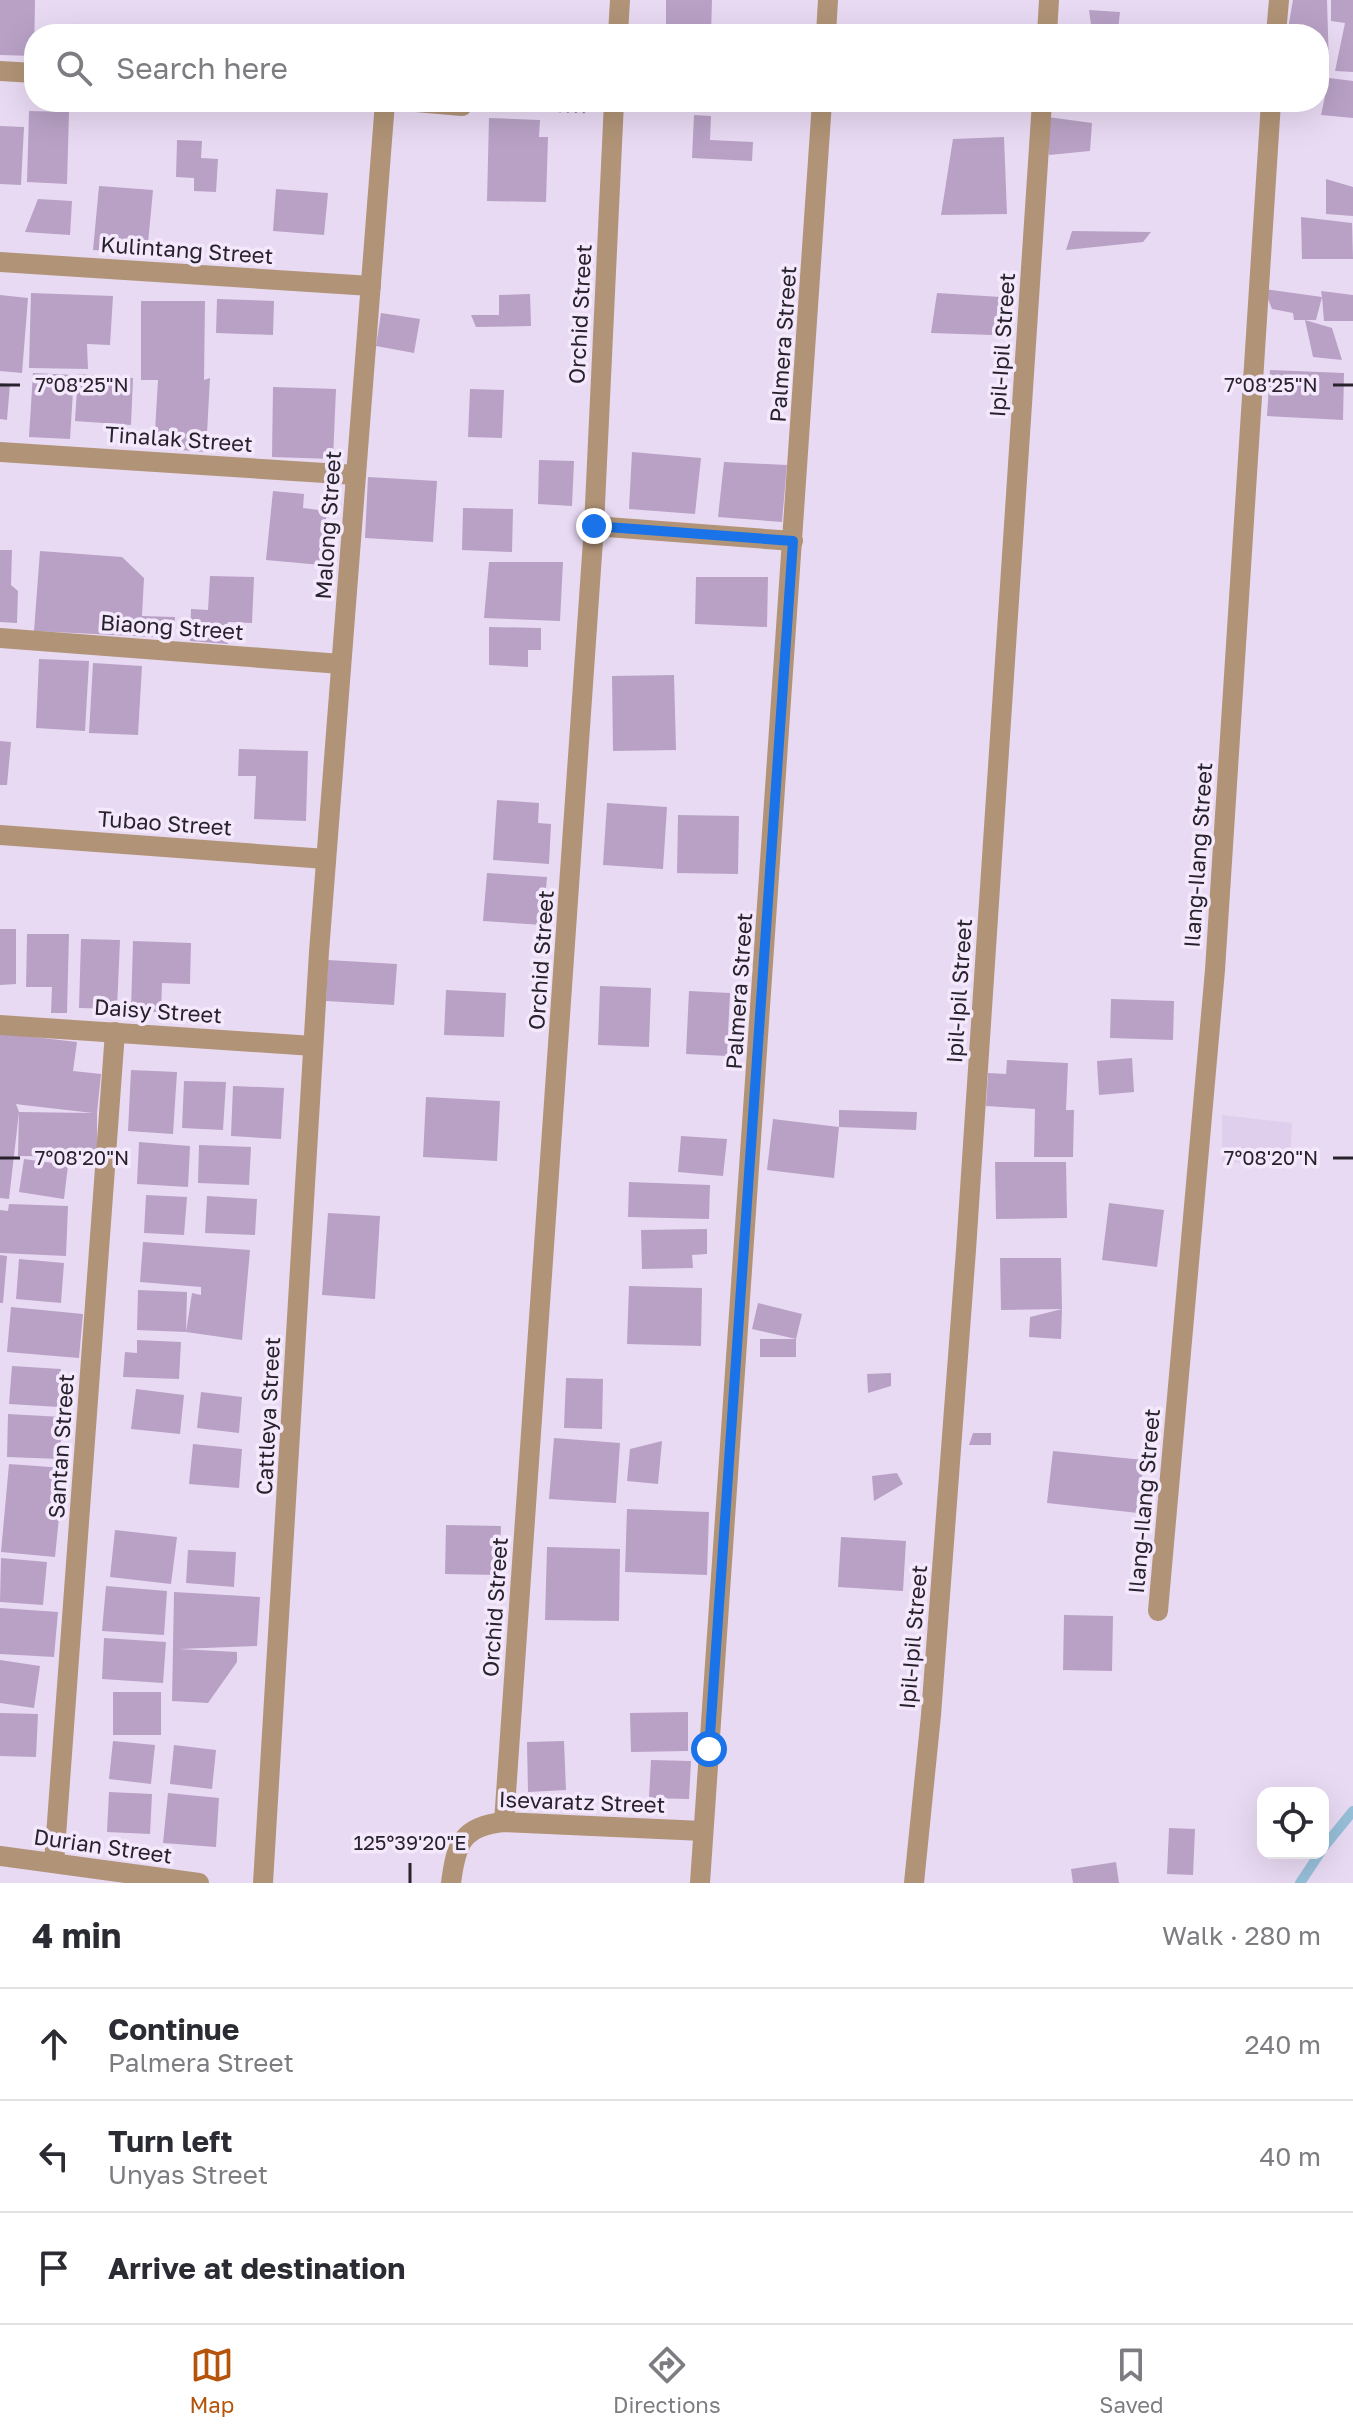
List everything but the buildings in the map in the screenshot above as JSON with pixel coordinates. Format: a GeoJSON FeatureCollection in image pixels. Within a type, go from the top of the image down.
{"type":"FeatureCollection","features":[{"type":"Feature","properties":{"kind":"street"},"geometry":{"type":"LineString","coordinates":[[619,24],[620,0]]}},
{"type":"Feature","properties":{"kind":"street"},"geometry":{"type":"LineString","coordinates":[[827,24],[828,0]]}},
{"type":"Feature","properties":{"kind":"street"},"geometry":{"type":"LineString","coordinates":[[1048,24],[1049,0]]}},
{"type":"Feature","properties":{"kind":"street"},"geometry":{"type":"LineString","coordinates":[[1277,24],[1279,0]]}},
{"type":"Feature","properties":{"kind":"street"},"geometry":{"type":"LineString","coordinates":[[0,71],[24,72]]}},
{"type":"Feature","properties":{"kind":"street","name":"Malong Street"},"geometry":{"type":"LineString","coordinates":[[319,952],[384,112]]}},
{"type":"Feature","properties":{"kind":"street","name":"Orchid Street"},"geometry":{"type":"LineString","coordinates":[[504,1822],[594,526],[614,112]]}},
{"type":"Feature","properties":{"kind":"street","name":"Palmera Street"},"geometry":{"type":"LineString","coordinates":[[700,1883],[821,112]]}},
{"type":"Feature","properties":{"kind":"street","name":"Ipil-Ipil Street"},"geometry":{"type":"LineString","coordinates":[[914,1883],[931,1715],[965,1266],[1041,112]]}},
{"type":"Feature","properties":{"kind":"street","name":"Ilang-Ilang Street"},"geometry":{"type":"LineString","coordinates":[[1158,1611],[1215,970],[1270,112]]}},
{"type":"Feature","properties":{"kind":"street","name":"Kulintang Street"},"geometry":{"type":"LineString","coordinates":[[0,262],[371,286]]}},
{"type":"Feature","properties":{"kind":"street","name":"Tinalak Street"},"geometry":{"type":"LineString","coordinates":[[0,452],[356,475]]}},
{"type":"Feature","properties":{"kind":"street"},"geometry":{"type":"LineString","coordinates":[[594,526],[793,541]]}},
{"type":"Feature","properties":{"kind":"street","name":"Biaong Street"},"geometry":{"type":"LineString","coordinates":[[0,638],[341,664]]}},
{"type":"Feature","properties":{"kind":"street","name":"Tubao Street"},"geometry":{"type":"LineString","coordinates":[[0,835],[326,859]]}},
{"type":"Feature","properties":{"kind":"street","name":"Cattleya Street"},"geometry":{"type":"LineString","coordinates":[[263,1883],[319,952]]}},
{"type":"Feature","properties":{"kind":"street","name":"Daisy Street"},"geometry":{"type":"LineString","coordinates":[[0,1025],[313,1046]]}},
{"type":"Feature","properties":{"kind":"street","name":"Santan Street"},"geometry":{"type":"LineString","coordinates":[[54,1863],[115,1032]]}},
{"type":"Feature","properties":{"kind":"street","name":"Isevaratz Street"},"geometry":{"type":"LineString","coordinates":[[451,1883],[459,1848],[467,1833],[482,1824],[504,1822],[703,1831]]}},
{"type":"Feature","properties":{"kind":"street","name":"Durian Street"},"geometry":{"type":"LineString","coordinates":[[0,1856],[199,1883]]}},
{"type":"Feature","properties":{"kind":"shaded area"},"geometry":{"type":"Polygon","coordinates":[[[1222,1115],[1292,1123],[1290,1165],[1222,1162],[1222,1115]]]}},
{"type":"Feature","properties":{"kind":"waterway"},"geometry":{"type":"LineString","coordinates":[[1329,1841],[1353,1811]]}},
{"type":"Feature","properties":{"kind":"waterway"},"geometry":{"type":"LineString","coordinates":[[1300,1883],[1316,1859]]}},
{"type":"Feature","properties":{"kind":"route"},"geometry":{"type":"LineString","coordinates":[[594,526],[793,541],[709,1749]]}}]}
